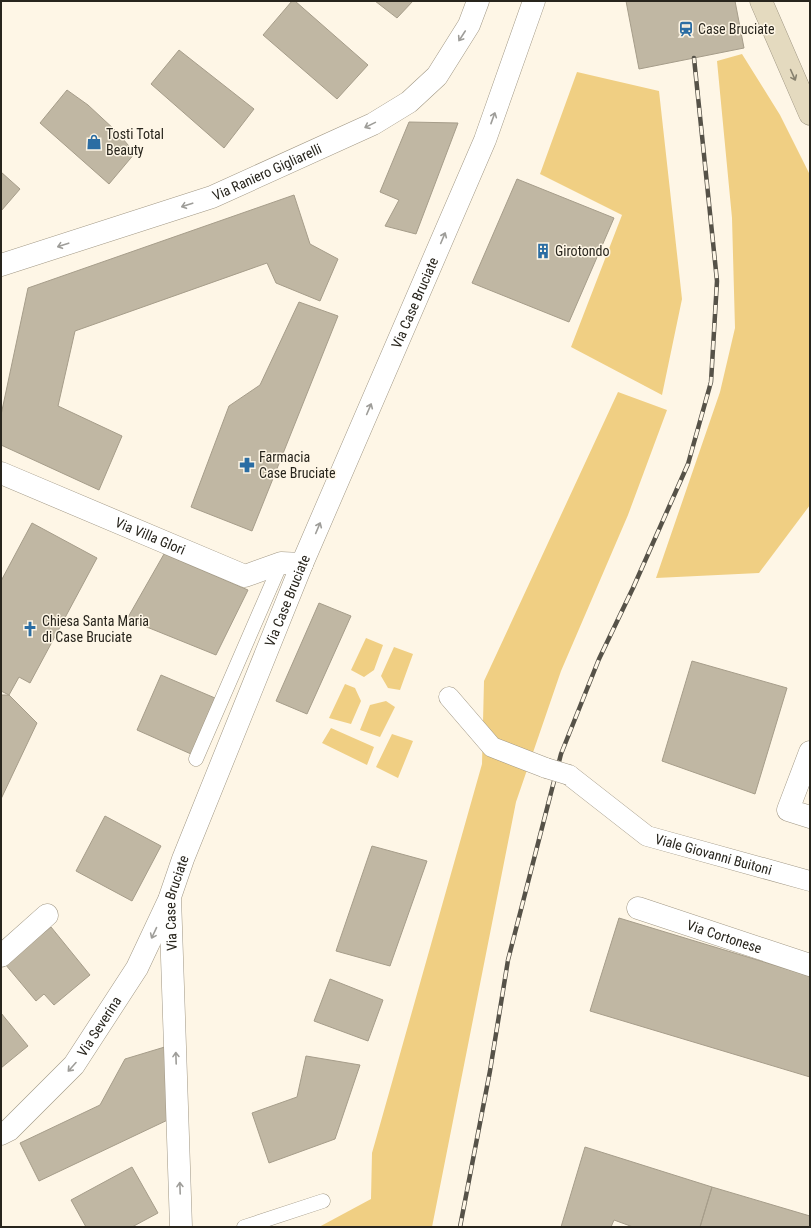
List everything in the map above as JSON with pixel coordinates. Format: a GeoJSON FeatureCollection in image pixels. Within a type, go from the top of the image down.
{"type":"FeatureCollection","features":[{"type":"Feature","properties":{"kind":"main road"},"geometry":{"type":"LineString","coordinates":[[761,1],[810,114]]}},
{"type":"Feature","properties":{"kind":"street","name":"Via Raniero Gigliarelli"},"geometry":{"type":"LineString","coordinates":[[1,266],[212,197],[374,124],[408,102],[436,76],[469,25],[478,1]]}},
{"type":"Feature","properties":{"kind":"street","name":"Via Case Bruciate"},"geometry":{"type":"LineString","coordinates":[[181,1227],[170,897],[292,564],[486,140],[534,1]]}},
{"type":"Feature","properties":{"kind":"street","name":"Via Villa Glori"},"geometry":{"type":"LineString","coordinates":[[1,473],[245,576],[292,564]]}},
{"type":"Feature","properties":{"kind":"street","name":"Viale Giovanni Buitoni"},"geometry":{"type":"LineString","coordinates":[[449,697],[492,747],[546,768],[569,775],[647,836],[810,881]]}},
{"type":"Feature","properties":{"kind":"street"},"geometry":{"type":"LineString","coordinates":[[810,752],[788,810],[810,817]]}},
{"type":"Feature","properties":{"kind":"street","name":"Via Severina"},"geometry":{"type":"LineString","coordinates":[[1,1134],[9,1130],[74,1065],[137,968],[170,897]]}},
{"type":"Feature","properties":{"kind":"street","name":"Via Cortonese"},"geometry":{"type":"LineString","coordinates":[[638,908],[810,965]]}},
{"type":"Feature","properties":{"kind":"street"},"geometry":{"type":"LineString","coordinates":[[1,956],[47,915]]}},
{"type":"Feature","properties":{"kind":"lane"},"geometry":{"type":"LineString","coordinates":[[196,760],[292,564]]}},
{"type":"Feature","properties":{"kind":"lane"},"geometry":{"type":"LineString","coordinates":[[244,1227],[323,1201]]}},
{"type":"Feature","properties":{"kind":"shaded area"},"geometry":{"type":"Polygon","coordinates":[[[742,54],[780,115],[810,175],[810,505],[759,573],[656,578],[720,392],[735,328],[732,218],[717,61],[742,54]]]}},
{"type":"Feature","properties":{"kind":"shaded area"},"geometry":{"type":"Polygon","coordinates":[[[577,72],[659,91],[682,299],[662,395],[571,347],[622,215],[540,174],[577,72]]]}},
{"type":"Feature","properties":{"kind":"shaded area"},"geometry":{"type":"Polygon","coordinates":[[[618,392],[667,410],[628,515],[561,671],[516,802],[432,1227],[319,1227],[371,1199],[372,1153],[482,764],[484,681],[618,392]]]}},
{"type":"Feature","properties":{"kind":"shaded area"},"geometry":{"type":"Polygon","coordinates":[[[366,638],[383,645],[374,670],[364,677],[351,670],[366,638]]]}},
{"type":"Feature","properties":{"kind":"shaded area"},"geometry":{"type":"Polygon","coordinates":[[[394,647],[413,654],[400,690],[388,688],[381,676],[394,647]]]}},
{"type":"Feature","properties":{"kind":"shaded area"},"geometry":{"type":"Polygon","coordinates":[[[345,684],[355,688],[361,701],[351,724],[329,718],[345,684]]]}},
{"type":"Feature","properties":{"kind":"shaded area"},"geometry":{"type":"Polygon","coordinates":[[[386,701],[395,707],[380,737],[360,730],[370,705],[386,701]]]}},
{"type":"Feature","properties":{"kind":"shaded area"},"geometry":{"type":"Polygon","coordinates":[[[331,728],[374,747],[367,765],[322,743],[331,728]]]}},
{"type":"Feature","properties":{"kind":"shaded area"},"geometry":{"type":"Polygon","coordinates":[[[392,734],[413,741],[398,778],[376,767],[392,734]]]}},
{"type":"Feature","properties":{"kind":"building"},"geometry":{"type":"Polygon","coordinates":[[[292,1],[295,1],[368,65],[337,99],[263,35],[292,1]]]}},
{"type":"Feature","properties":{"kind":"building"},"geometry":{"type":"Polygon","coordinates":[[[375,1],[413,1],[397,18],[375,1]]]}},
{"type":"Feature","properties":{"kind":"building","name":"Case Bruciate"},"geometry":{"type":"Polygon","coordinates":[[[626,1],[735,1],[744,48],[639,69],[626,1]]]}},
{"type":"Feature","properties":{"kind":"building"},"geometry":{"type":"Polygon","coordinates":[[[179,50],[254,109],[224,148],[151,84],[179,50]]]}},
{"type":"Feature","properties":{"kind":"building","name":"Tosti Total Beauty"},"geometry":{"type":"Polygon","coordinates":[[[67,90],[88,105],[116,131],[135,153],[109,184],[40,123],[67,90]]]}},
{"type":"Feature","properties":{"kind":"building"},"geometry":{"type":"Polygon","coordinates":[[[409,122],[458,123],[416,234],[385,226],[399,200],[380,192],[409,122]]]}},
{"type":"Feature","properties":{"kind":"building"},"geometry":{"type":"Polygon","coordinates":[[[1,172],[20,189],[1,211],[1,172]]]}},
{"type":"Feature","properties":{"kind":"building","name":"Girotondo"},"geometry":{"type":"Polygon","coordinates":[[[517,179],[614,218],[569,322],[472,283],[517,179]]]}},
{"type":"Feature","properties":{"kind":"building"},"geometry":{"type":"Polygon","coordinates":[[[294,195],[310,244],[338,259],[320,301],[276,283],[267,263],[75,331],[58,406],[122,436],[99,490],[1,445],[1,415],[28,288],[294,195]]]}},
{"type":"Feature","properties":{"kind":"building"},"geometry":{"type":"Polygon","coordinates":[[[299,302],[338,316],[252,531],[191,507],[229,406],[260,385],[299,302]]]}},
{"type":"Feature","properties":{"kind":"building","name":"Chiesa Santa Maria di Case Bruciate"},"geometry":{"type":"Polygon","coordinates":[[[32,523],[97,558],[30,683],[19,677],[9,695],[1,691],[1,581],[32,523]]]}},
{"type":"Feature","properties":{"kind":"building"},"geometry":{"type":"Polygon","coordinates":[[[164,554],[248,590],[216,655],[127,619],[164,554]]]}},
{"type":"Feature","properties":{"kind":"building"},"geometry":{"type":"Polygon","coordinates":[[[319,603],[351,616],[307,714],[276,701],[319,603]]]}},
{"type":"Feature","properties":{"kind":"building"},"geometry":{"type":"Polygon","coordinates":[[[692,661],[787,688],[755,794],[662,761],[692,661]]]}},
{"type":"Feature","properties":{"kind":"building"},"geometry":{"type":"Polygon","coordinates":[[[161,675],[215,698],[191,754],[137,730],[161,675]]]}},
{"type":"Feature","properties":{"kind":"building"},"geometry":{"type":"Polygon","coordinates":[[[1,695],[9,695],[37,723],[1,799],[1,695]]]}},
{"type":"Feature","properties":{"kind":"building"},"geometry":{"type":"Polygon","coordinates":[[[105,816],[161,846],[132,901],[76,871],[105,816]]]}},
{"type":"Feature","properties":{"kind":"building"},"geometry":{"type":"Polygon","coordinates":[[[372,846],[427,861],[390,966],[336,951],[372,846]]]}},
{"type":"Feature","properties":{"kind":"building"},"geometry":{"type":"Polygon","coordinates":[[[619,918],[810,976],[810,1077],[590,1011],[619,918]]]}},
{"type":"Feature","properties":{"kind":"building"},"geometry":{"type":"Polygon","coordinates":[[[51,927],[90,975],[54,1005],[44,994],[36,1001],[5,964],[51,927]]]}},
{"type":"Feature","properties":{"kind":"building"},"geometry":{"type":"Polygon","coordinates":[[[330,979],[383,1000],[368,1041],[314,1021],[330,979]]]}},
{"type":"Feature","properties":{"kind":"building"},"geometry":{"type":"Polygon","coordinates":[[[1,1013],[28,1046],[1,1068],[1,1013]]]}},
{"type":"Feature","properties":{"kind":"building"},"geometry":{"type":"Polygon","coordinates":[[[168,1046],[174,1117],[39,1181],[20,1143],[100,1105],[125,1059],[168,1046]]]}},
{"type":"Feature","properties":{"kind":"building"},"geometry":{"type":"Polygon","coordinates":[[[306,1056],[360,1065],[335,1139],[269,1163],[252,1113],[297,1097],[306,1056]]]}},
{"type":"Feature","properties":{"kind":"building"},"geometry":{"type":"Polygon","coordinates":[[[585,1147],[712,1187],[700,1227],[633,1227],[614,1220],[611,1227],[561,1227],[585,1147]]]}},
{"type":"Feature","properties":{"kind":"building"},"geometry":{"type":"Polygon","coordinates":[[[132,1167],[158,1213],[132,1227],[86,1227],[71,1200],[132,1167]]]}},
{"type":"Feature","properties":{"kind":"building"},"geometry":{"type":"Polygon","coordinates":[[[712,1187],[810,1216],[810,1227],[700,1227],[712,1187]]]}},
{"type":"Feature","properties":{"kind":"railway"},"geometry":{"type":"LineString","coordinates":[[460,1227],[490,1071],[508,960],[561,754],[599,659],[633,588],[688,464],[711,382],[717,281],[694,58]]}},
{"type":"Feature","properties":{"kind":"place","name":"Case Bruciate"},"geometry":{"type":"Point","coordinates":[686,29]}},
{"type":"Feature","properties":{"kind":"place","name":"Tosti Total Beauty"},"geometry":{"type":"Point","coordinates":[94,142]}},
{"type":"Feature","properties":{"kind":"place","name":"Girotondo"},"geometry":{"type":"Point","coordinates":[543,251]}},
{"type":"Feature","properties":{"kind":"place","name":"Farmacia Case Bruciate"},"geometry":{"type":"Point","coordinates":[247,465]}},
{"type":"Feature","properties":{"kind":"place","name":"Chiesa Santa Maria di Case Bruciate"},"geometry":{"type":"Point","coordinates":[30,629]}}]}
